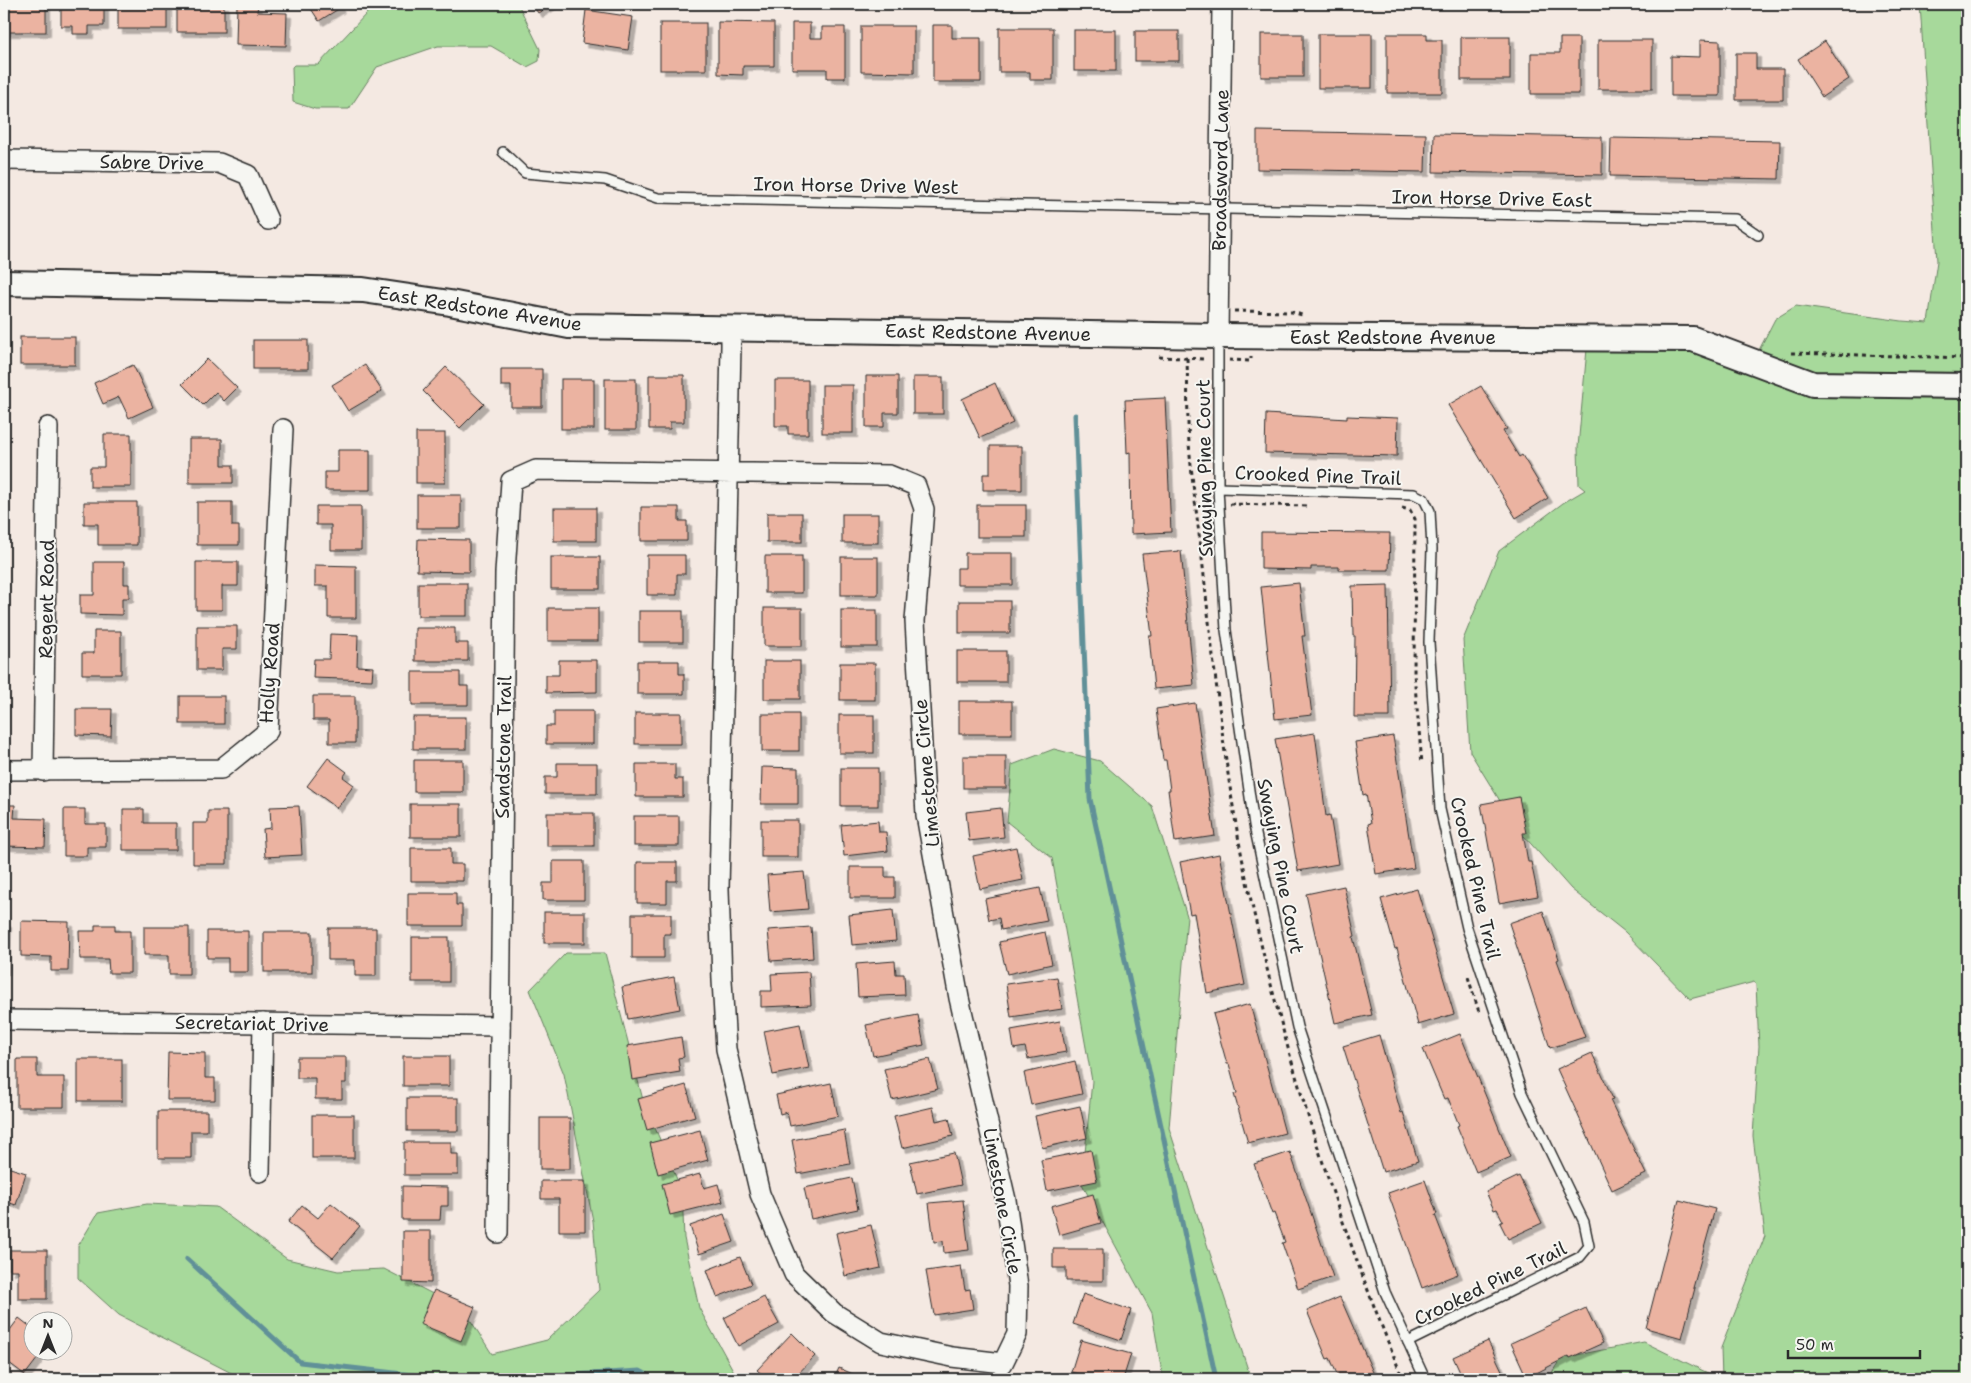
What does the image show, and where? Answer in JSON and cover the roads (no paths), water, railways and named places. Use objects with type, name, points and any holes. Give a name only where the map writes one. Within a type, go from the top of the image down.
[{"type":"street","name":"Broadsword Lane","points":[[1218,336],[1222,4]]},
{"type":"street","name":"Sabre Drive","points":[[4,160],[219,163],[248,175],[268,220]]},
{"type":"street","name":"East Redstone Avenue","points":[[4,282],[363,290],[450,303],[569,326],[1218,336],[1693,339],[1813,384],[1967,386]]},
{"type":"street","name":"Limestone Circle","points":[[728,473],[888,475],[916,486],[924,509],[915,621],[926,816],[959,998],[1006,1200],[1018,1286],[1017,1334],[1003,1363],[952,1357],[882,1342],[834,1313],[794,1274],[760,1194],[726,1049],[722,980],[719,889],[731,328]]},
{"type":"street","name":"Regent Road","points":[[43,771],[48,427]]},
{"type":"street","name":"Holly Road","points":[[4,770],[221,769],[268,731],[283,429]]},
{"type":"street","name":"Sandstone Trail","points":[[498,1233],[505,573],[511,480],[536,470],[728,473]]},
{"type":"street","name":"Secretariat Drive","points":[[4,1020],[500,1026]]},
{"type":"street","points":[[260,1172],[263,1023]]},
{"type":"lane","name":"Iron Horse Drive West","points":[[503,152],[525,173],[605,180],[658,198],[1221,208]]},
{"type":"lane","name":"Iron Horse Drive East","points":[[1221,208],[1735,219],[1758,235]]},
{"type":"lane","name":"Swaying Pine Court","points":[[1218,336],[1218,488],[1226,630],[1253,816],[1297,1027],[1385,1292],[1425,1379]]},
{"type":"lane","name":"Crooked Pine Trail","points":[[1218,488],[1414,494],[1424,499],[1430,511],[1432,549],[1429,642],[1440,809],[1467,928],[1522,1093],[1584,1222],[1589,1246],[1580,1257],[1408,1342]]},
{"type":"waterway","points":[[1075,415],[1090,799],[1216,1379]]},
{"type":"waterway","points":[[187,1259],[300,1362],[446,1379]]},
{"type":"waterway","points":[[509,1379],[640,1371],[655,1379]]}]
